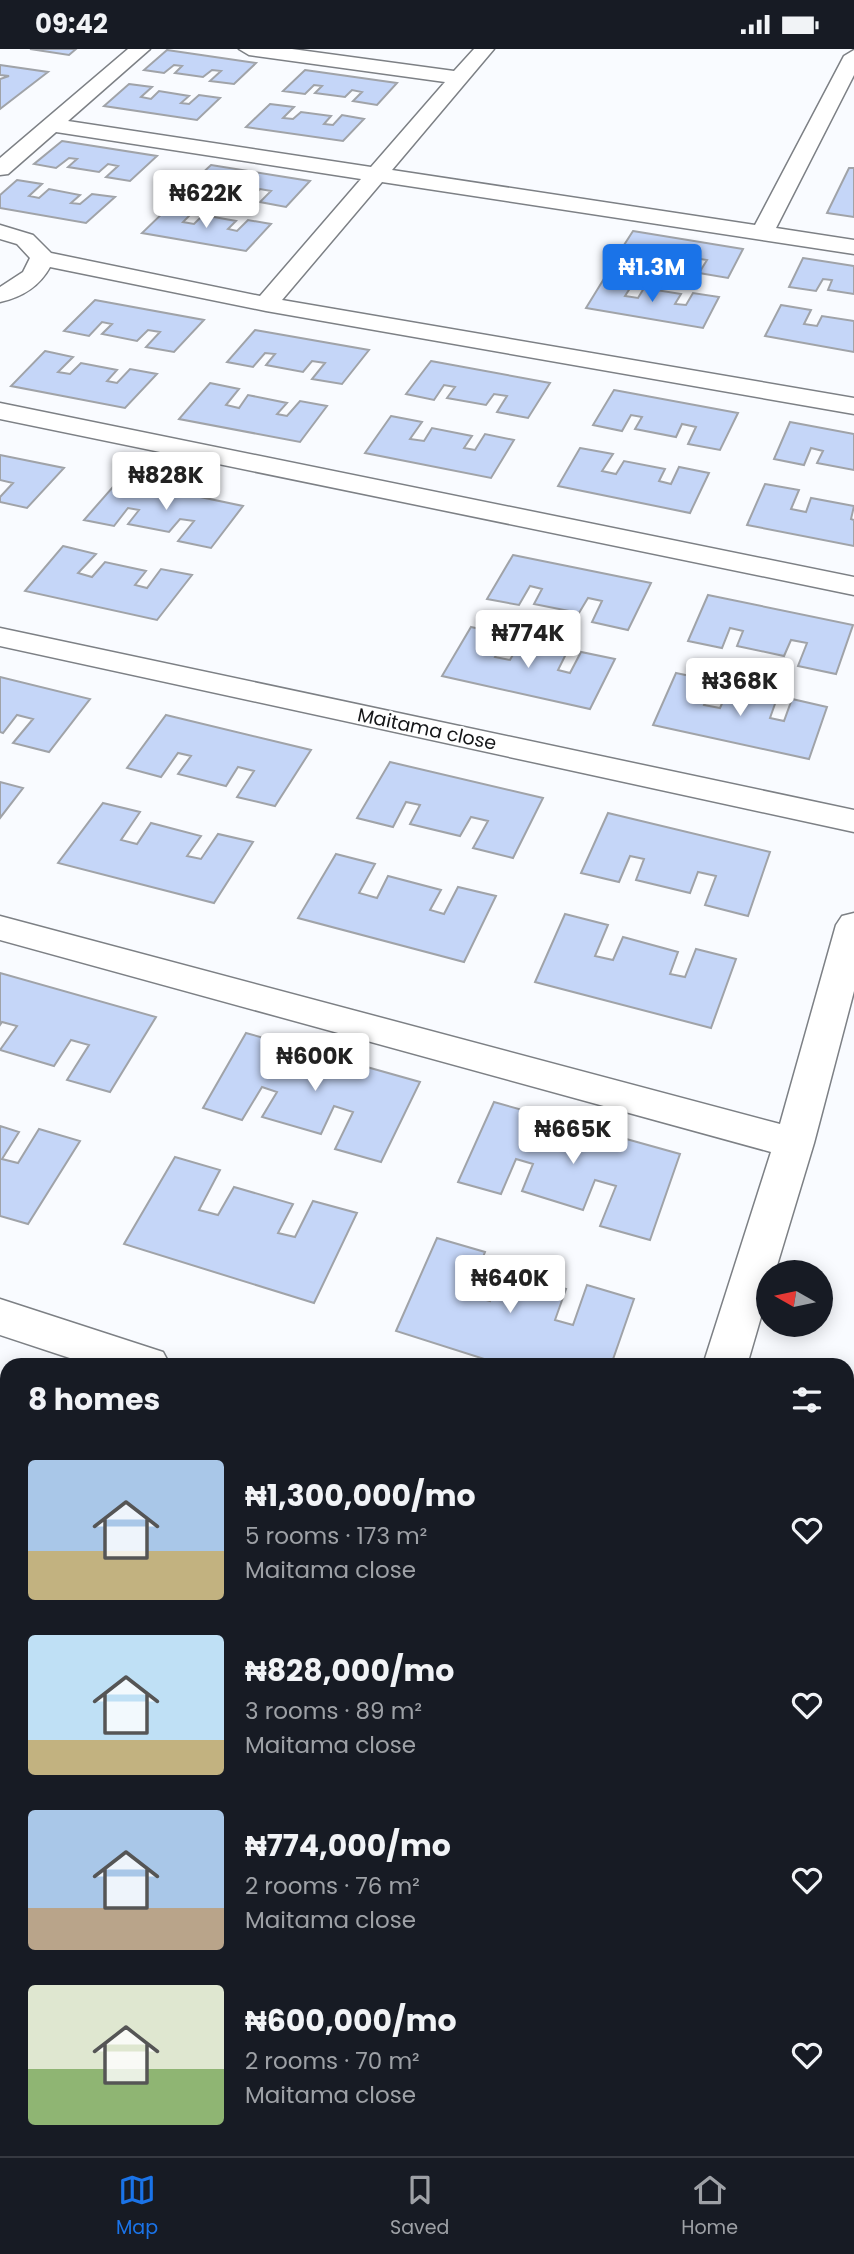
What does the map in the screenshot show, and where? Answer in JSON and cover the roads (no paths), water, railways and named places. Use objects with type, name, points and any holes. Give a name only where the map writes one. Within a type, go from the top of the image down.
[{"type":"street","points":[[0,169],[140,49]]},
{"type":"street","points":[[248,49],[460,78]]},
{"type":"street","points":[[267,304],[484,49]]},
{"type":"street","points":[[762,233],[854,56]]},
{"type":"street","points":[[51,125],[854,247]]},
{"type":"street","points":[[0,232],[25,239],[37,248],[42,258],[39,270],[28,282],[3,296]]},
{"type":"street","points":[[42,258],[267,304],[854,406]]},
{"type":"street","points":[[0,411],[854,586]]},
{"type":"street","name":"Maitama close","points":[[0,637],[854,821]]},
{"type":"street","points":[[727,1358],[794,1143],[854,925]]},
{"type":"street","points":[[0,928],[794,1143]]},
{"type":"street","points":[[0,1317],[126,1358]]}]
